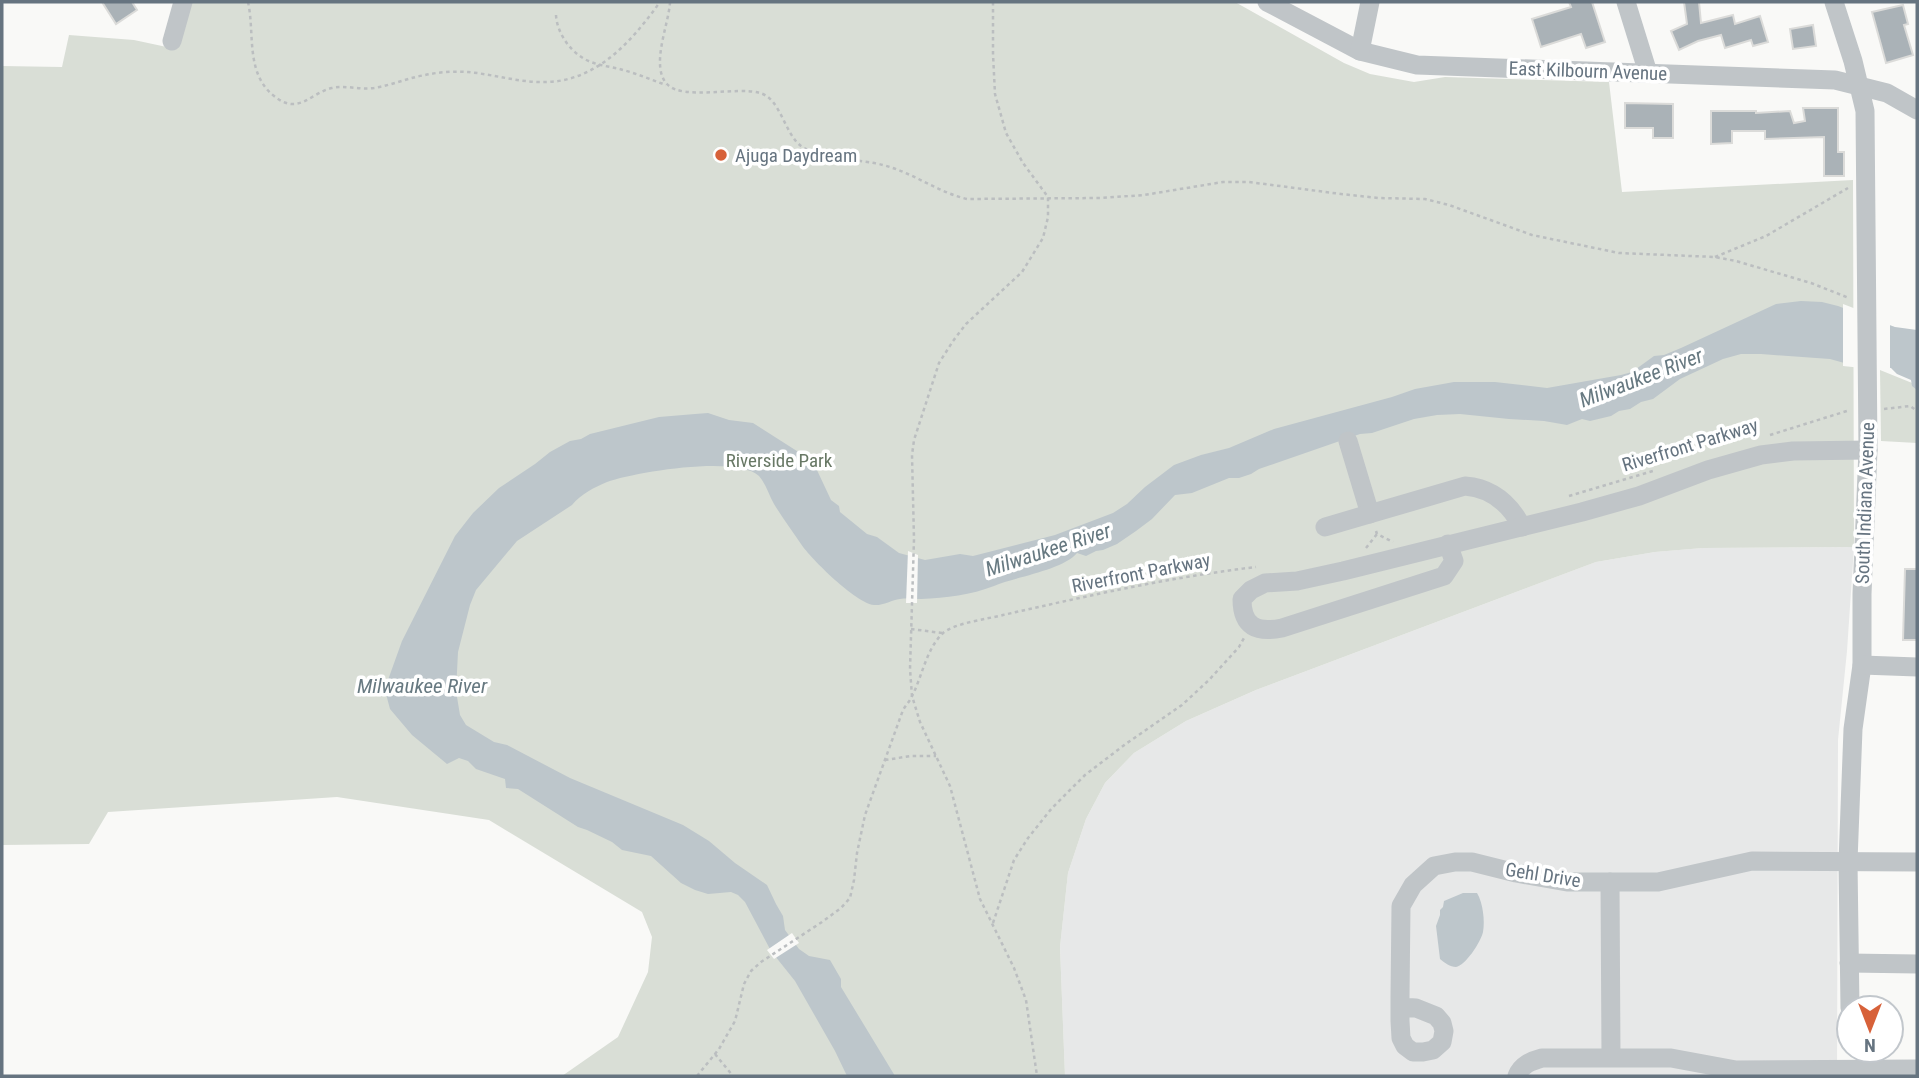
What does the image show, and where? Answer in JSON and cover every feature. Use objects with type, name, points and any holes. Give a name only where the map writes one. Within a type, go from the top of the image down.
[{"type":"street","points":[[172,41],[183,2]]},
{"type":"street","name":"East Kilbourn Avenue","points":[[1267,2],[1360,51],[1417,65],[1835,80],[1887,93],[1917,110]]},
{"type":"street","points":[[1360,51],[1370,2]]},
{"type":"street","points":[[1626,2],[1648,73]]},
{"type":"street","name":"South Indiana Avenue","points":[[1834,2],[1860,85],[1865,111],[1868,450],[1862,665],[1853,729],[1847,862],[1850,994]]},
{"type":"street","points":[[1348,441],[1370,514]]},
{"type":"street","points":[[1448,544],[1454,561],[1444,576],[1266,631],[1251,625],[1242,612],[1242,600],[1251,590],[1265,583],[1332,574],[1448,544],[1522,527],[1639,496],[1708,470],[1761,455],[1793,451],[1868,450]]},
{"type":"street","points":[[1325,527],[1458,487],[1475,487],[1504,501],[1522,527]]},
{"type":"street","points":[[1862,665],[1917,667]]},
{"type":"street","name":"Gehl Drive","points":[[1400,1007],[1401,906],[1413,886],[1434,866],[1472,862],[1567,883],[1658,882],[1752,861],[1917,862]]},
{"type":"street","points":[[1610,882],[1611,1057]]},
{"type":"street","points":[[1849,963],[1917,964]]},
{"type":"street","points":[[1517,1076],[1531,1060],[1542,1058],[1684,1059],[1736,1070],[1800,1073],[1851,1065],[1917,1069]]},
{"type":"path","points":[[248,2],[252,53],[260,82],[287,104],[302,103],[329,88],[370,88],[445,72],[468,72],[550,83],[570,79],[599,65],[630,41],[660,2]]},
{"type":"path","points":[[668,86],[661,73],[660,55],[670,2]]},
{"type":"path","points":[[993,2],[995,94],[1006,133],[1023,163],[1048,197],[1048,218],[1043,238],[1022,272],[966,324],[939,363],[914,440],[910,669],[912,696],[919,722],[950,786],[980,899],[1014,968],[1026,1000],[1037,1076]]},
{"type":"path","points":[[556,15],[560,33],[575,52],[589,62],[621,69],[686,93],[762,93],[774,102],[792,139],[804,148],[903,170],[950,195],[967,199],[1144,195],[1223,181],[1249,181],[1366,197],[1425,199],[1532,235],[1619,253],[1715,257],[1788,276],[1849,298],[1867,297]]},
{"type":"path","points":[[1715,257],[1766,236],[1866,177]]},
{"type":"path","points":[[1883,409],[1910,406],[1917,411]]},
{"type":"path","name":"Riverfront Parkway","points":[[1761,438],[1852,409]]},
{"type":"path","name":"Riverfront Parkway","points":[[1563,498],[1662,468]]},
{"type":"path","name":"Riverfront Parkway","points":[[942,633],[990,618],[1166,581],[1267,566]]},
{"type":"path","points":[[993,923],[1014,860],[1052,808],[1085,775],[1191,697],[1239,647],[1251,625]]},
{"type":"path","points":[[697,1076],[715,1054],[734,1021],[744,985],[751,971],[841,908],[849,898],[865,815],[903,710],[942,633],[911,629]]},
{"type":"path","points":[[885,760],[936,756]]},
{"type":"path","points":[[715,1054],[733,1076]]},
{"type":"shaded area","points":[[1854,547],[1838,740],[1837,994],[1835,994],[1837,1076],[1065,1076],[1060,947],[1068,873],[1086,819],[1105,783],[1134,753],[1186,721],[1256,690],[1596,562],[1655,552],[1703,548]]},
{"type":"green space","name":"Riverside Park","points":[[190,2],[1235,2],[1344,63],[1370,74],[1414,82],[1445,77],[1609,82],[1622,192],[1853,180],[1854,547],[1703,548],[1655,552],[1596,562],[1256,690],[1186,721],[1134,753],[1105,783],[1086,819],[1068,873],[1060,947],[1065,1076],[562,1076],[618,1037],[648,972],[652,937],[642,912],[489,820],[337,797],[108,812],[89,844],[2,845],[2,66],[62,67],[69,35],[134,40],[176,49]]},
{"type":"green space","points":[[1880,370],[1917,385],[1917,443],[1881,441]]},
{"type":"water","name":"Milwaukee River","points":[[1801,301],[1838,306],[1895,327],[1917,330],[1917,390],[1912,386],[1911,380],[1891,368],[1848,364],[1830,359],[1741,354],[1723,359],[1680,379],[1653,399],[1611,416],[1590,421],[1582,419],[1567,425],[1460,414],[1414,419],[1372,433],[1360,434],[1192,493],[1175,495],[1152,519],[1117,544],[1086,556],[1077,553],[1050,569],[967,594],[900,599],[877,605],[856,597],[814,560],[780,514],[764,482],[747,470],[730,467],[685,467],[607,482],[588,491],[572,505],[517,541],[476,590],[470,605],[458,652],[456,691],[460,715],[466,725],[494,742],[507,745],[570,778],[683,825],[767,885],[783,916],[785,930],[799,949],[809,956],[830,960],[841,979],[841,987],[895,1076],[847,1076],[795,981],[771,951],[745,902],[738,895],[731,892],[708,894],[695,890],[681,883],[651,856],[622,850],[612,842],[578,827],[518,789],[506,788],[505,779],[476,769],[468,761],[459,758],[447,764],[412,735],[390,709],[386,694],[388,680],[402,641],[455,536],[473,513],[499,488],[550,452],[590,434],[659,417],[708,413],[729,420],[753,423],[800,453],[816,468],[831,500],[839,506],[840,512],[867,534],[877,537],[899,553],[925,560],[960,554],[973,556],[1055,535],[1113,513],[1174,465],[1229,448],[1274,429],[1415,389],[1454,382],[1495,382],[1547,388],[1621,375],[1632,372],[1654,356],[1681,348],[1776,304]]},
{"type":"water","points":[[1463,893],[1477,893],[1484,917],[1484,928],[1472,953],[1464,963],[1454,967],[1440,959],[1436,926],[1444,901]]},
{"type":"pier","points":[[1843,304],[1890,322],[1890,371],[1843,366]]},
{"type":"pier","points":[[908,551],[918,555],[917,603],[906,603]]},
{"type":"pier","points":[[792,933],[799,943],[774,959],[767,950]]},
{"type":"building","points":[[102,2],[132,2],[137,10],[116,24]]},
{"type":"building","points":[[1569,2],[1592,2],[1605,42],[1586,48],[1581,34],[1541,47],[1532,19],[1571,7]]},
{"type":"building","points":[[1684,2],[1699,2],[1701,23],[1733,15],[1735,24],[1760,16],[1768,42],[1753,46],[1751,40],[1725,48],[1721,35],[1679,50],[1671,31],[1687,24]]},
{"type":"building","points":[[1903,5],[1908,24],[1904,25],[1913,55],[1886,63],[1872,12]]},
{"type":"building","points":[[1813,25],[1816,46],[1793,49],[1790,29]]},
{"type":"building","points":[[1625,103],[1673,104],[1673,138],[1653,138],[1653,128],[1625,128]]},
{"type":"building","points":[[1803,108],[1838,108],[1838,152],[1844,152],[1844,176],[1824,176],[1824,137],[1765,139],[1765,131],[1732,131],[1732,143],[1711,144],[1711,111],[1790,111],[1794,123],[1805,121]]},
{"type":"building","points":[[1905,569],[1917,569],[1917,640],[1903,640]]},
{"type":"place","name":"Ajuga Daydream","points":[[721,155]]}]
